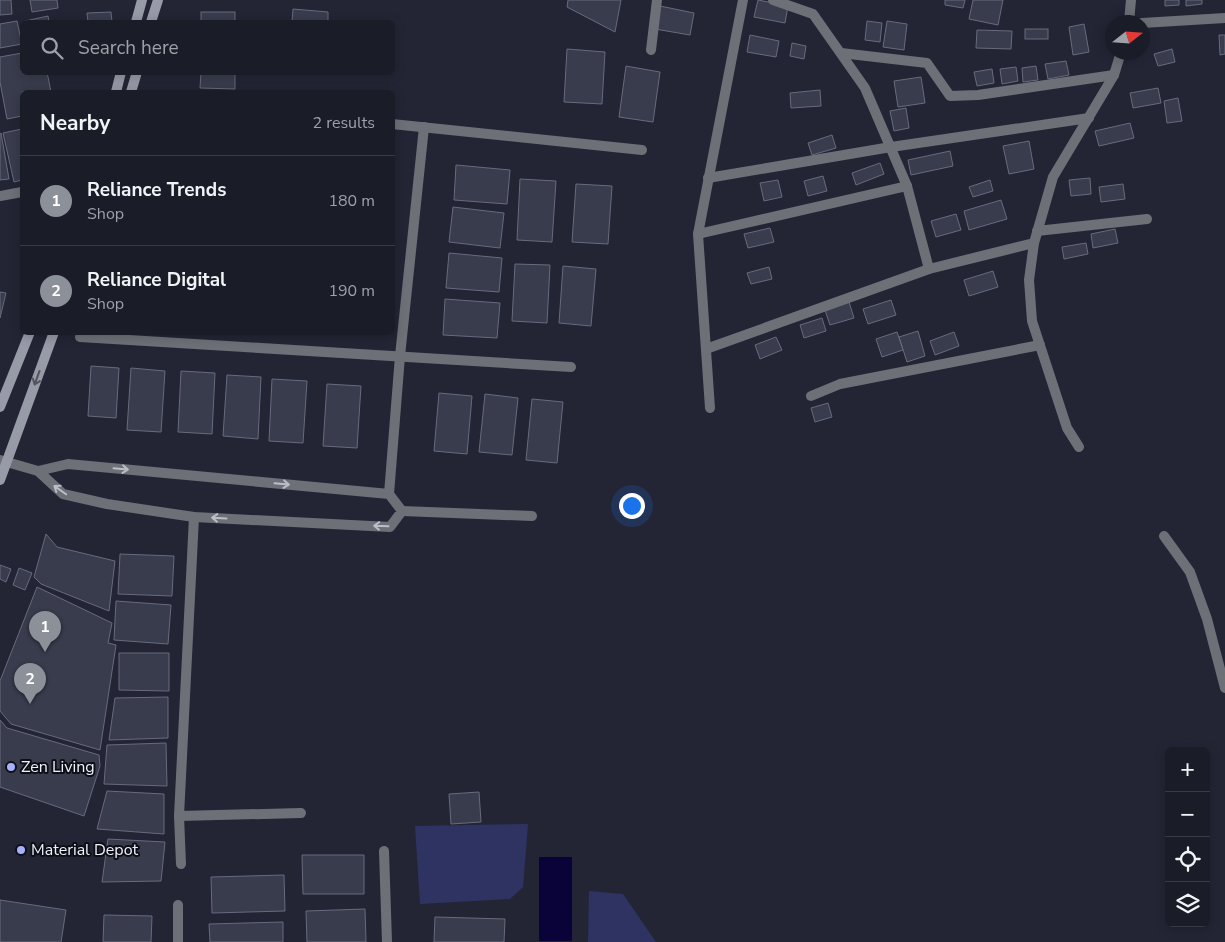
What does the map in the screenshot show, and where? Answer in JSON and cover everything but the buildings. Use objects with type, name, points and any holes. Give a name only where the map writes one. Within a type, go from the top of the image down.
[{"type":"main road","points":[[137,20],[142,0]]},
{"type":"main road","points":[[153,20],[158,0]]},
{"type":"main road","points":[[116,90],[120,75]]},
{"type":"main road","points":[[132,90],[136,75]]},
{"type":"main road","points":[[0,407],[29,335]]},
{"type":"main road","points":[[0,480],[4,461],[53,335]]},
{"type":"street","points":[[651,50],[657,0]]},
{"type":"street","points":[[710,408],[698,234],[743,0]]},
{"type":"street","points":[[774,0],[813,14],[865,88],[892,147],[907,186],[929,269]]},
{"type":"street","points":[[1130,15],[1131,0]]},
{"type":"street","points":[[1150,23],[1225,18]]},
{"type":"street","points":[[841,53],[927,63],[950,96],[978,95],[1114,75]]},
{"type":"street","points":[[1079,447],[1067,428],[1032,321],[1028,280],[1036,231],[1053,177],[1114,75],[1119,60]]},
{"type":"street","points":[[708,178],[892,147],[1089,118]]},
{"type":"street","points":[[395,124],[642,150]]},
{"type":"street","points":[[402,511],[389,494],[400,356],[424,127]]},
{"type":"street","points":[[698,234],[907,186]]},
{"type":"street","points":[[0,196],[20,192]]},
{"type":"street","points":[[1036,231],[1147,219]]},
{"type":"street","points":[[706,349],[929,269],[1034,242]]},
{"type":"street","points":[[80,337],[571,367]]},
{"type":"street","points":[[811,396],[840,384],[1040,345]]},
{"type":"street","points":[[4,461],[38,471],[63,494],[107,504],[194,517],[390,527],[402,511]]},
{"type":"street","points":[[38,471],[68,464],[389,494]]},
{"type":"street","points":[[402,511],[532,516]]},
{"type":"street","points":[[181,864],[179,816],[194,517]]},
{"type":"street","points":[[1164,536],[1190,572],[1207,619],[1225,688]]},
{"type":"street","points":[[179,816],[301,812]]},
{"type":"street","points":[[384,852],[387,942]]},
{"type":"street","points":[[178,905],[178,942]]},
{"type":"shaded area","points":[[528,824],[523,887],[510,899],[420,904],[415,826]]},
{"type":"shaded area","points":[[539,857],[572,857],[572,941],[539,941]]},
{"type":"shaded area","points":[[589,891],[623,894],[656,942],[588,942]]},
{"type":"place","name":"Reliance Trends","points":[[45,652]]},
{"type":"place","name":"Reliance Digital","points":[[30,704]]},
{"type":"place","name":"Zen Living","points":[[11,767]]},
{"type":"place","name":"Material Depot","points":[[21,850]]}]
